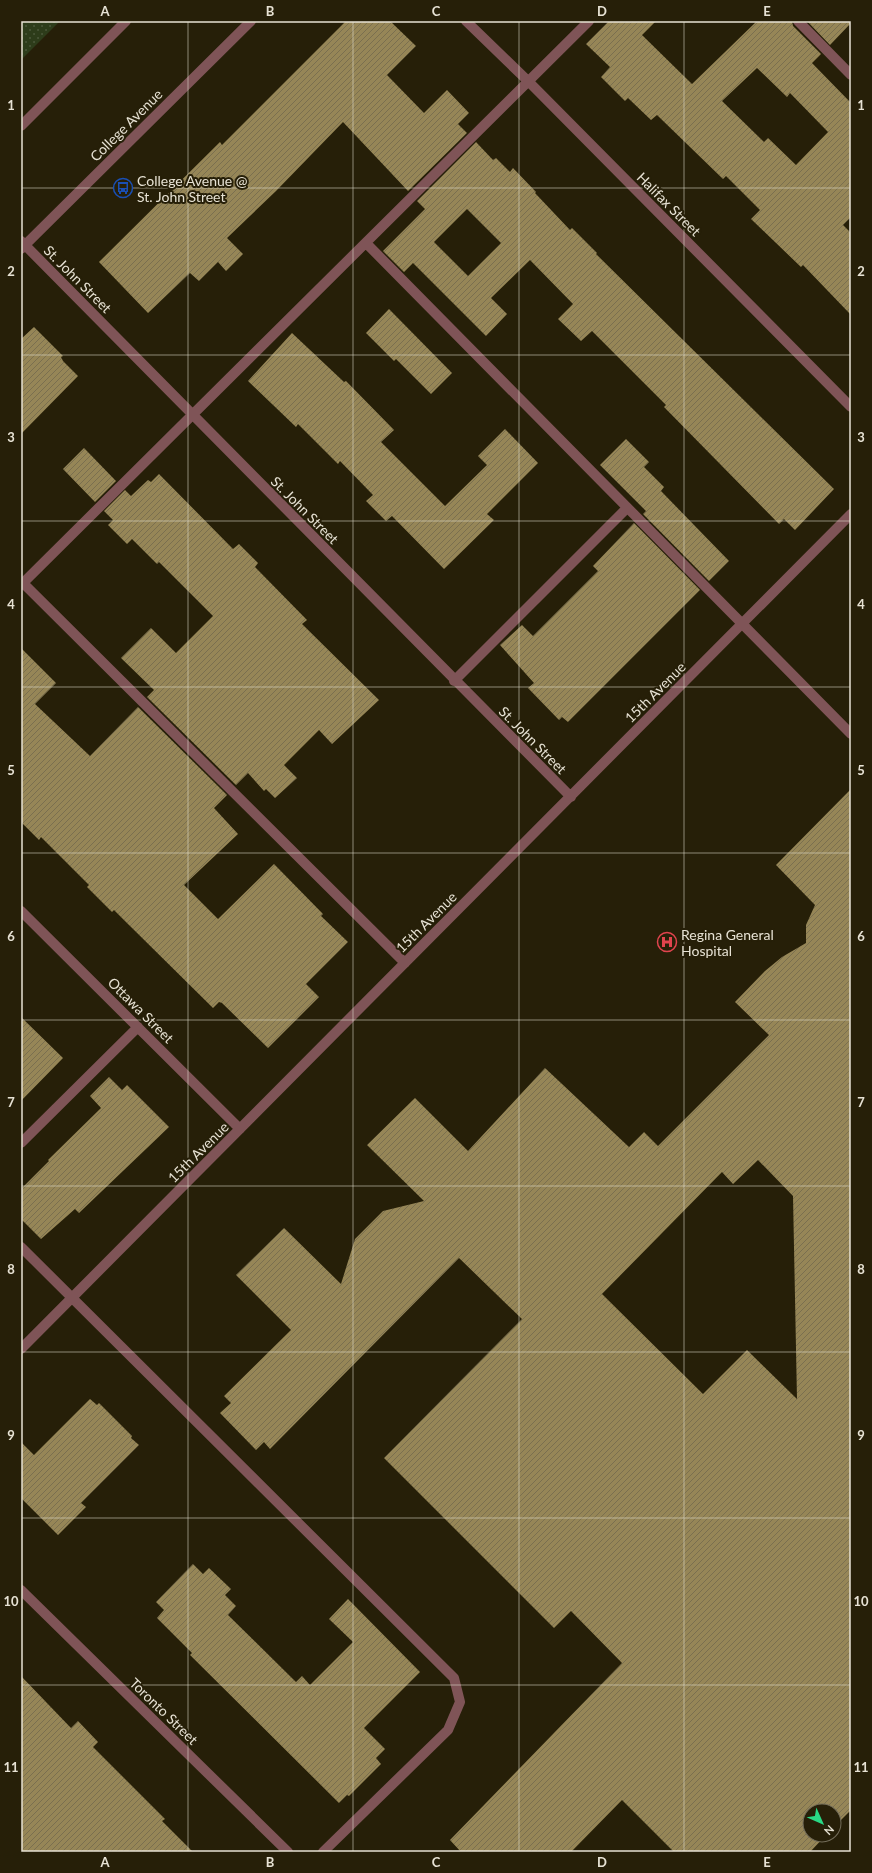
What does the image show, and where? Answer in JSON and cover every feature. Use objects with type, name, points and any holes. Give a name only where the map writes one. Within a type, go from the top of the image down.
[{"type":"street","points":[[21,126],[126,21]]},
{"type":"street","name":"College Avenue","points":[[22,245],[250,21]]},
{"type":"street","name":"Halifax Street","points":[[466,21],[529,82],[851,407]]},
{"type":"street","points":[[405,963],[22,584],[589,21]]},
{"type":"street","points":[[798,21],[851,75]]},
{"type":"street","points":[[366,243],[851,734]]},
{"type":"street","name":"St. John Street","points":[[22,245],[193,415],[570,797]]},
{"type":"street","points":[[454,681],[627,508]]},
{"type":"street","name":"15th Avenue","points":[[21,1350],[851,514]]},
{"type":"street","name":"Ottawa Street","points":[[21,911],[240,1129]]},
{"type":"street","points":[[21,1143],[138,1027]]},
{"type":"street","points":[[21,1247],[454,1678],[460,1702],[448,1730],[323,1852]]},
{"type":"street","name":"Toronto Street","points":[[21,1590],[288,1852]]},
{"type":"green space","points":[[21,21],[60,21],[21,60]]},
{"type":"building","points":[[346,21],[390,21],[416,46],[387,75],[424,113],[447,90],[469,113],[458,124],[467,133],[408,191],[343,122],[276,191],[227,238],[243,254],[226,271],[218,262],[199,281],[190,273],[148,313],[99,262],[220,142],[222,145]]},
{"type":"building","points":[[609,21],[656,21],[642,35],[692,84],[757,21],[792,21],[793,26],[821,54],[812,63],[851,103],[851,217],[843,225],[851,233],[851,315],[803,265],[801,267],[751,219],[760,210],[726,176],[723,179],[657,115],[651,120],[628,98],[625,101],[601,77],[610,67],[586,44]],"holes":[[[757,68],[787,97],[790,93],[828,132],[796,165],[768,138],[764,142],[722,101]]]},
{"type":"building","points":[[807,21],[851,21],[851,23],[830,45]]},
{"type":"building","points":[[476,142],[493,160],[496,158],[510,172],[513,168],[570,230],[572,228],[597,253],[596,254],[834,489],[795,530],[784,519],[779,524],[664,407],[666,405],[592,331],[581,341],[558,319],[573,304],[530,260],[491,298],[507,314],[486,336],[413,263],[404,272],[383,251],[425,209],[417,201]],"holes":[[[467,209],[501,243],[468,276],[434,242]]]},
{"type":"building","points":[[389,309],[452,373],[431,394],[396,359],[394,361],[366,333]]},
{"type":"building","points":[[34,327],[63,356],[61,357],[63,361],[78,376],[21,434],[21,339]]},
{"type":"building","points":[[292,333],[344,382],[346,381],[394,430],[381,442],[445,506],[487,465],[478,456],[505,429],[538,463],[487,514],[494,520],[444,569],[392,516],[386,521],[366,501],[373,495],[340,461],[338,464],[298,424],[296,427],[248,381]]},
{"type":"building","points":[[626,439],[649,462],[644,467],[664,487],[661,491],[729,561],[709,581],[643,514],[646,511],[600,465]]},
{"type":"building","points":[[84,448],[116,481],[95,502],[63,469]]},
{"type":"building","points":[[159,474],[233,549],[239,544],[258,563],[255,567],[307,620],[302,624],[379,700],[332,744],[319,730],[284,765],[297,778],[275,798],[266,789],[264,791],[248,773],[236,785],[147,697],[154,690],[121,658],[151,628],[176,653],[213,616],[159,562],[157,564],[132,539],[127,544],[108,525],[113,520],[104,511],[125,490],[131,496],[148,480],[151,482]]},
{"type":"building","points":[[634,523],[700,590],[568,722],[562,717],[559,720],[528,688],[534,683],[500,645],[522,625],[533,636],[598,571],[593,566]]},
{"type":"building","points":[[21,648],[56,683],[35,704],[90,756],[138,707],[227,795],[214,808],[238,834],[184,885],[218,919],[274,864],[323,914],[321,916],[348,942],[306,984],[319,997],[268,1048],[222,1003],[219,1002],[213,1008],[114,910],[112,912],[87,887],[89,885],[41,837],[39,840],[21,822]]},
{"type":"building","name":"Regina General Hospital","points":[[851,789],[851,1810],[842,1819],[842,1803],[802,1803],[802,1843],[818,1843],[810,1852],[674,1852],[622,1800],[571,1852],[461,1852],[450,1840],[622,1663],[571,1611],[554,1628],[384,1458],[522,1319],[459,1258],[270,1449],[264,1442],[256,1450],[220,1413],[231,1403],[224,1396],[291,1330],[236,1275],[284,1228],[341,1284],[355,1239],[383,1211],[424,1201],[367,1145],[415,1098],[468,1151],[545,1068],[629,1147],[644,1132],[658,1146],[769,1035],[735,1002],[765,971],[782,957],[806,943],[806,925],[815,905],[776,865]],"holes":[[[758,1160],[793,1196],[797,1399],[747,1350],[703,1394],[602,1294],[722,1172],[733,1184]]]},
{"type":"building","points":[[21,1017],[63,1058],[21,1101]]},
{"type":"building","points":[[109,1077],[122,1090],[127,1085],[169,1127],[79,1213],[75,1209],[41,1239],[21,1219],[21,1189],[101,1108],[90,1096]]},
{"type":"building","points":[[90,1399],[97,1405],[99,1403],[139,1445],[81,1503],[86,1507],[58,1535],[21,1498],[21,1442],[34,1455]]},
{"type":"building","points":[[193,1564],[203,1574],[209,1568],[231,1589],[225,1595],[236,1606],[228,1615],[296,1682],[302,1676],[310,1685],[353,1642],[329,1619],[348,1599],[420,1672],[364,1728],[385,1749],[376,1758],[381,1764],[349,1796],[347,1795],[339,1803],[190,1655],[192,1653],[157,1618],[164,1610],[156,1602]]},
{"type":"building","points":[[21,1676],[71,1728],[78,1721],[98,1742],[93,1747],[165,1819],[162,1821],[193,1852],[21,1852]]},
{"type":"place","name":"College Avenue @ St. John Street","points":[[123,188]]},
{"type":"place","name":"Regina General Hospital","points":[[667,942]]}]
